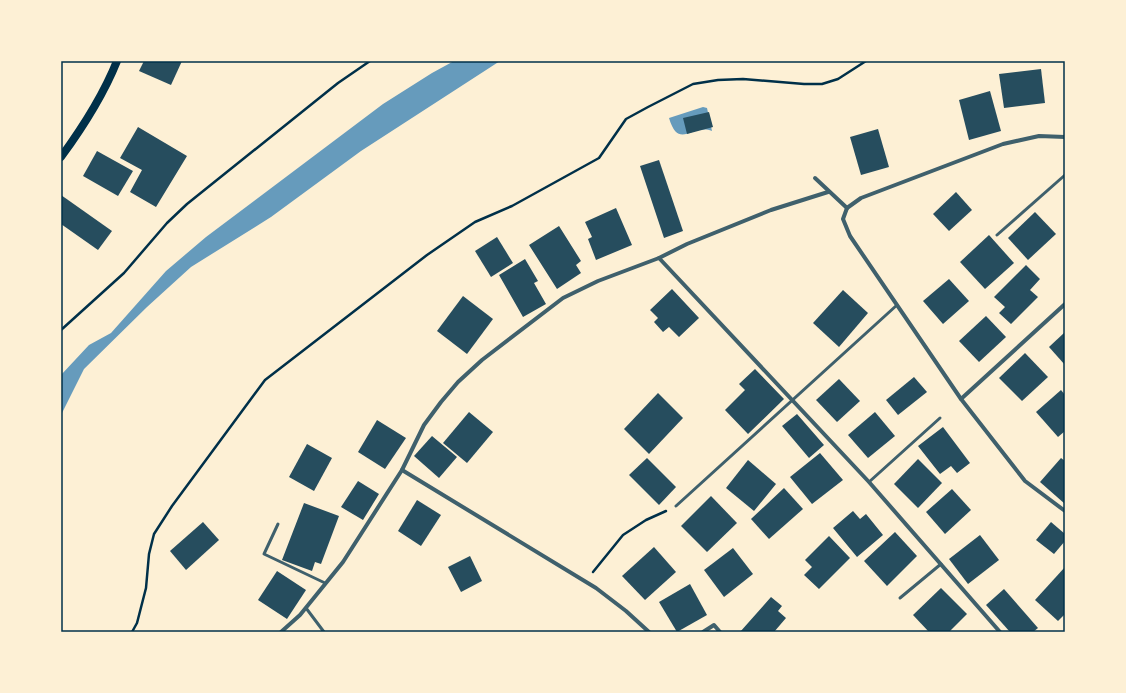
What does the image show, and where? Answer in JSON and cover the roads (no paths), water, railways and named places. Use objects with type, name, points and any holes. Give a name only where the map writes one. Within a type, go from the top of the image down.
[{"type":"main road","points":[[61,158],[91,113],[107,84],[117,61]]},
{"type":"street","points":[[1065,136],[1039,136],[1003,144],[861,198],[847,208],[843,219],[850,236],[961,399],[1025,481],[1065,511]]},
{"type":"street","points":[[815,178],[828,192],[847,208]]},
{"type":"street","points":[[281,632],[306,608],[343,562],[402,470],[424,425],[458,382],[482,360],[563,298],[598,281],[659,258],[687,244],[771,210],[828,192]]},
{"type":"street","points":[[659,258],[869,482],[1000,632]]},
{"type":"street","points":[[961,399],[1065,304]]},
{"type":"street","points":[[402,470],[585,582],[626,611],[649,632]]},
{"type":"street","points":[[702,632],[714,625],[720,632]]},
{"type":"lane","points":[[997,235],[1065,176]]},
{"type":"lane","points":[[676,506],[897,305]]},
{"type":"lane","points":[[869,482],[940,418]]},
{"type":"lane","points":[[278,524],[264,554],[325,583]]},
{"type":"lane","points":[[900,598],[941,564]]},
{"type":"lane","points":[[306,608],[324,632]]},
{"type":"water","points":[[454,61],[500,61],[361,151],[271,217],[191,267],[147,307],[84,369],[61,415],[61,375],[89,345],[111,333],[166,271],[206,237],[383,104]]},
{"type":"water","points":[[703,107],[707,108],[712,131],[705,129],[682,135],[677,133],[669,118]]}]
